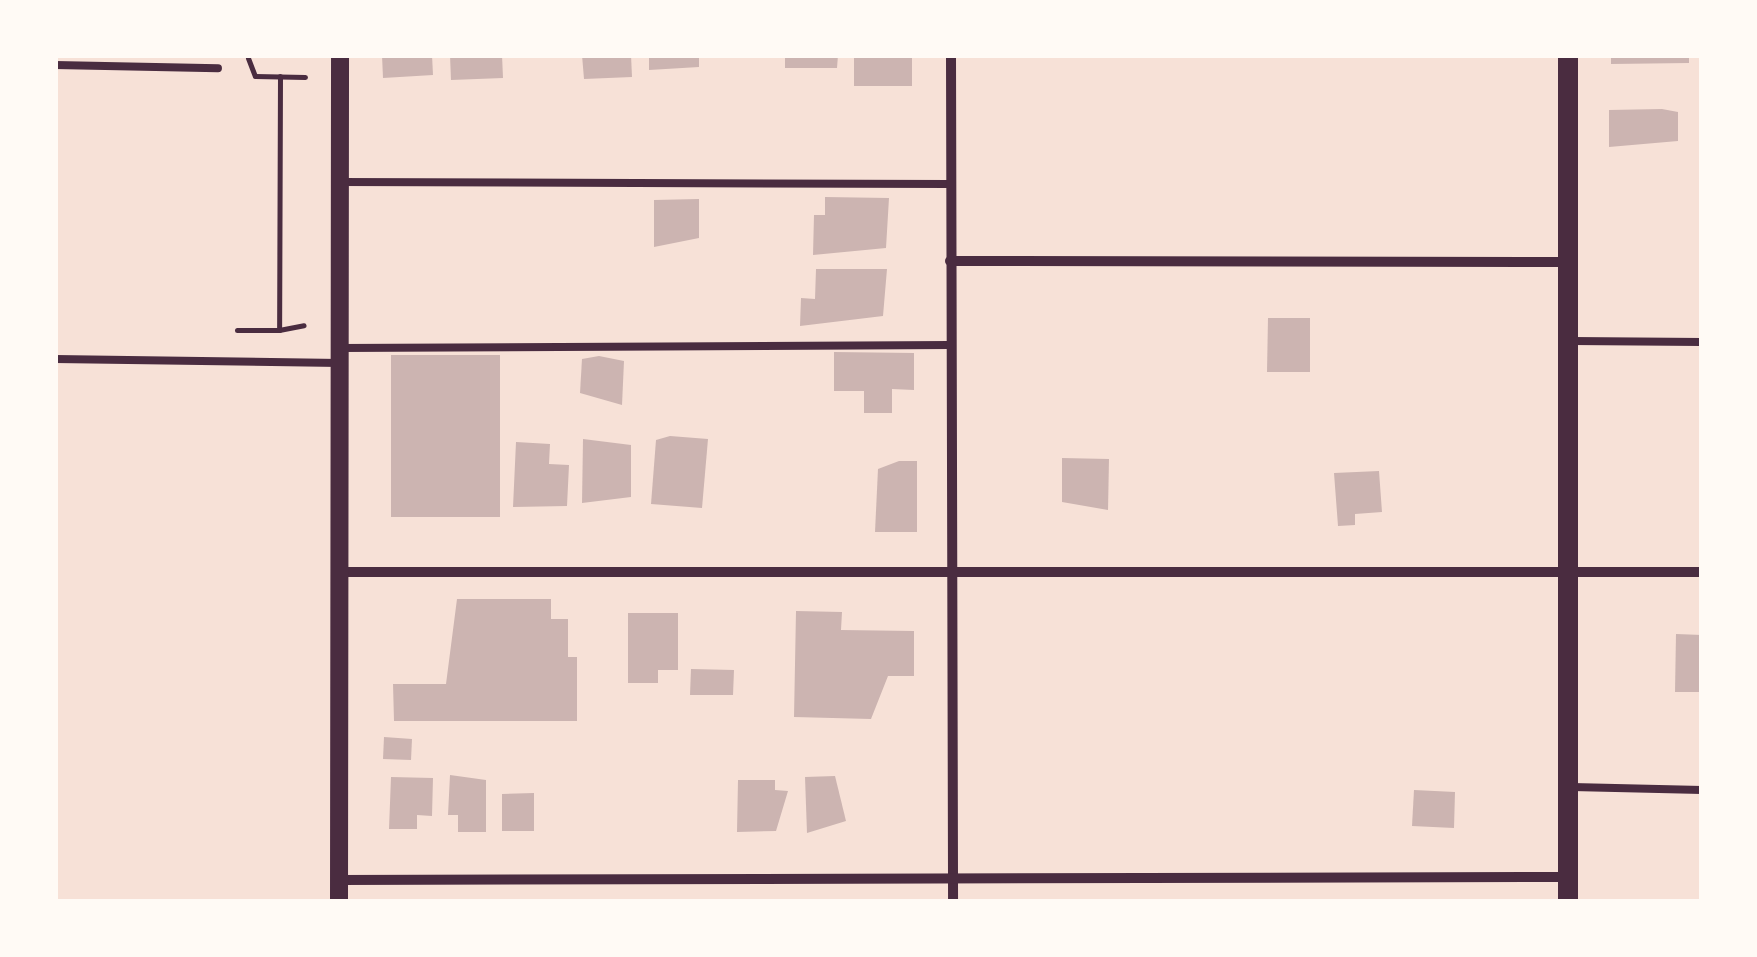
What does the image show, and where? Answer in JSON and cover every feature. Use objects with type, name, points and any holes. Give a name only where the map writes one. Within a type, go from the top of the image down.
[{"type":"main road","points":[[1568,55],[1568,902]]},
{"type":"street","points":[[339,902],[340,55]]},
{"type":"street","points":[[950,55],[953,902]]},
{"type":"street","points":[[950,262],[1568,262]]},
{"type":"street","points":[[339,572],[1702,572]]},
{"type":"street","points":[[339,880],[1568,877]]},
{"type":"lane","points":[[55,65],[218,68]]},
{"type":"lane","points":[[340,182],[950,184]]},
{"type":"lane","points":[[1567,341],[1702,342]]},
{"type":"lane","points":[[55,359],[950,344]]},
{"type":"lane","points":[[1568,787],[1702,790]]},
{"type":"path","points":[[248,58],[255,76],[304,77]]},
{"type":"path","points":[[280,76],[280,330]]},
{"type":"path","points":[[237,330],[280,330],[304,325]]},
{"type":"building","points":[[382,55],[432,55],[433,75],[383,78]]},
{"type":"building","points":[[450,55],[502,55],[503,78],[451,80]]},
{"type":"building","points":[[582,55],[631,55],[632,77],[584,79]]},
{"type":"building","points":[[649,55],[699,55],[699,67],[649,70]]},
{"type":"building","points":[[785,55],[838,55],[837,68],[785,68]]},
{"type":"building","points":[[854,55],[912,55],[912,86],[854,86]]},
{"type":"building","points":[[1611,55],[1689,55],[1689,63],[1611,64]]},
{"type":"building","points":[[1609,110],[1678,112],[1678,141],[1609,147]]},
{"type":"building","points":[[825,197],[889,198],[886,248],[813,255],[814,215],[825,215]]},
{"type":"building","points":[[699,199],[699,238],[654,247],[654,200]]},
{"type":"building","points":[[816,269],[887,269],[883,316],[800,326],[801,298],[815,299]]},
{"type":"building","points":[[1268,318],[1310,318],[1310,372],[1267,372]]},
{"type":"building","points":[[834,352],[914,353],[914,390],[892,389],[892,413],[864,413],[864,391],[834,391]]},
{"type":"building","points":[[391,355],[500,355],[500,517],[391,517]]},
{"type":"building","points":[[599,356],[624,361],[622,405],[580,393],[582,359]]},
{"type":"building","points":[[670,436],[708,439],[702,508],[651,504],[656,440]]},
{"type":"building","points":[[583,439],[631,445],[631,497],[582,503]]},
{"type":"building","points":[[516,442],[550,444],[549,464],[569,465],[567,506],[513,507]]},
{"type":"building","points":[[1062,458],[1109,459],[1108,510],[1062,502]]},
{"type":"building","points":[[899,461],[917,461],[917,532],[875,532],[878,469]]},
{"type":"building","points":[[1379,471],[1382,512],[1355,514],[1355,525],[1338,526],[1334,473]]},
{"type":"building","points":[[457,599],[551,599],[551,619],[568,619],[568,657],[577,657],[577,721],[394,721],[393,684],[446,684]]},
{"type":"building","points":[[796,611],[842,612],[841,630],[914,631],[914,676],[888,676],[871,719],[794,717]]},
{"type":"building","points":[[628,613],[678,613],[678,670],[658,670],[658,683],[628,683]]},
{"type":"building","points":[[1676,634],[1702,635],[1702,692],[1675,692]]},
{"type":"building","points":[[691,669],[734,670],[733,695],[690,695]]},
{"type":"building","points":[[384,737],[412,739],[411,760],[383,759]]},
{"type":"building","points":[[450,775],[486,780],[486,832],[458,832],[458,815],[448,815]]},
{"type":"building","points":[[835,776],[846,821],[807,833],[805,777]]},
{"type":"building","points":[[391,777],[433,778],[432,816],[417,815],[417,829],[389,829]]},
{"type":"building","points":[[738,780],[775,780],[775,790],[788,791],[776,831],[737,832]]},
{"type":"building","points":[[1414,790],[1455,792],[1454,828],[1412,826]]},
{"type":"building","points":[[534,793],[534,831],[502,831],[502,794]]}]
